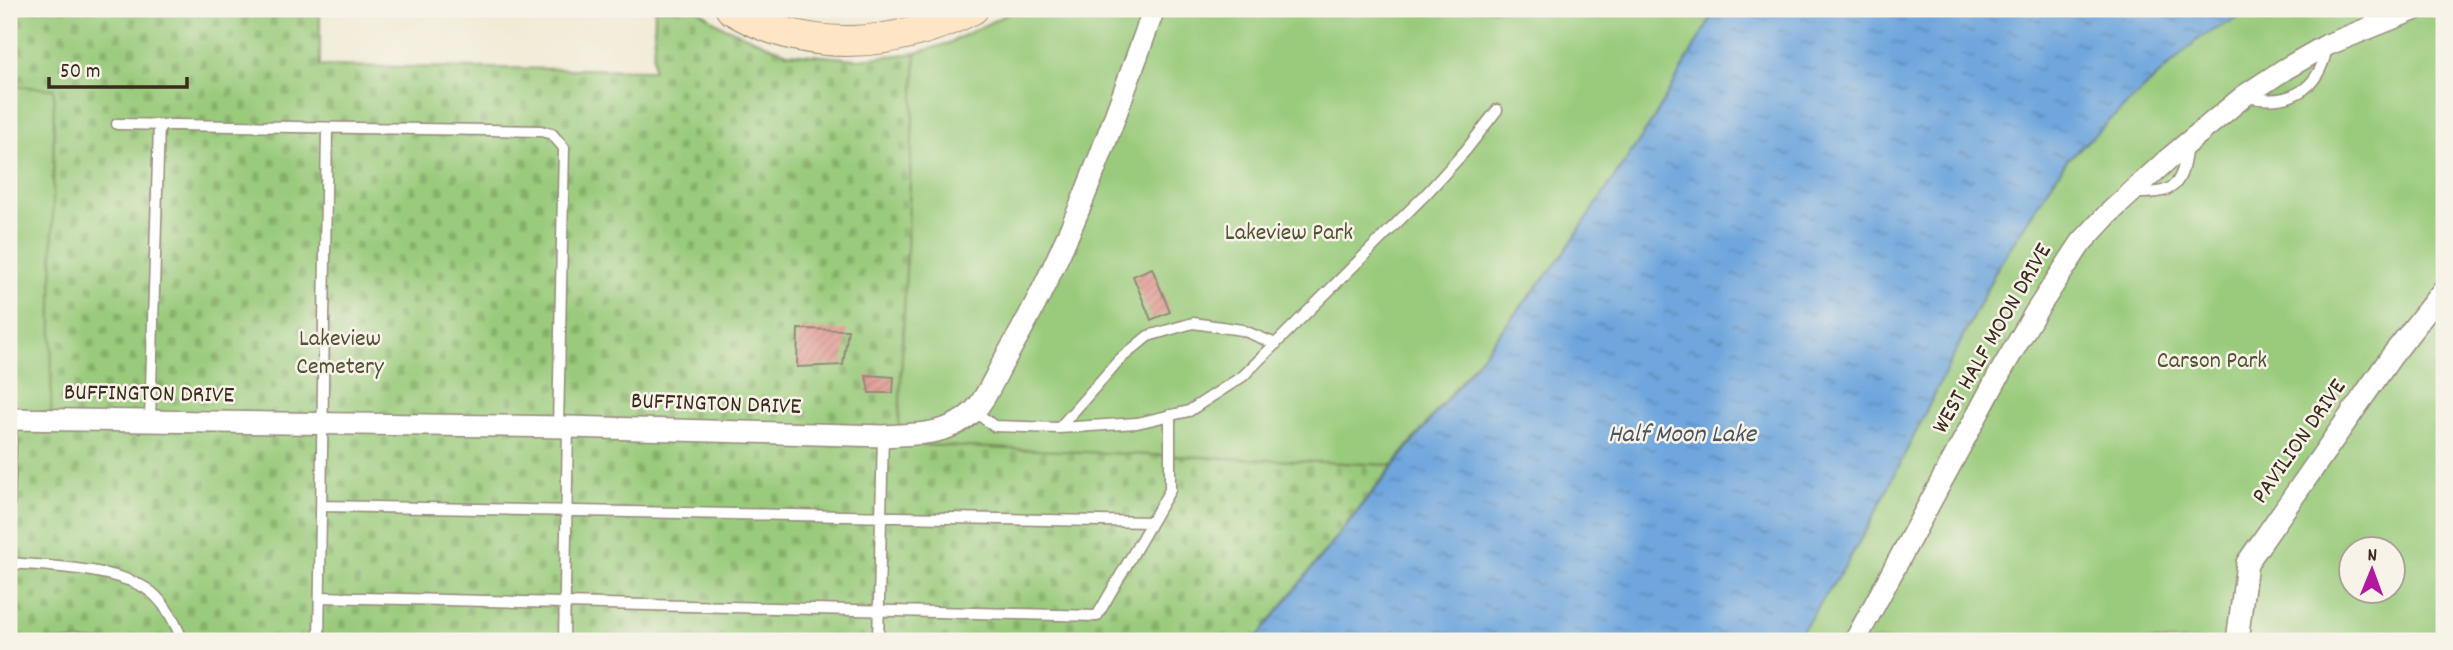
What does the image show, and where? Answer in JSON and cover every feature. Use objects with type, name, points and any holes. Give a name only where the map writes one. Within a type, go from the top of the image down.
[{"type":"main road","points":[[731,9],[769,28],[806,38],[848,42],[890,39],[926,30],[972,9]]},
{"type":"street","name":"BUFFINGTON DRIVE","points":[[11,419],[563,427],[883,436],[932,434],[955,424],[974,411],[1022,331],[1086,196],[1154,9]]},
{"type":"street","name":"WEST HALF MOON DRIVE","points":[[1855,641],[2001,371],[2081,243],[2130,193],[2244,96],[2327,46],[2416,9]]},
{"type":"street","name":"PAVILION DRIVE","points":[[2237,641],[2247,563],[2391,357],[2444,289]]},
{"type":"lane","points":[[974,411],[994,426],[1059,428],[1137,423],[1189,411],[1243,376],[1276,344],[1427,193],[1497,110]]},
{"type":"lane","points":[[117,124],[541,131],[552,134],[559,140],[564,148],[564,641]]},
{"type":"lane","points":[[150,421],[159,125]]},
{"type":"lane","points":[[319,641],[327,129]]},
{"type":"lane","points":[[1059,428],[1119,360],[1148,335],[1193,323],[1242,330],[1276,344]]},
{"type":"lane","points":[[320,597],[1097,616],[1170,491],[1170,415]]},
{"type":"lane","points":[[9,506],[11,419]]},
{"type":"lane","points":[[878,641],[883,436]]},
{"type":"lane","points":[[322,506],[1151,522]]},
{"type":"lane","points":[[9,563],[75,568],[115,576],[150,591],[173,617],[183,641]]},
{"type":"green space","name":"Lakeview Cemetery","points":[[13,9],[320,9],[320,66],[653,70],[655,9],[697,9],[722,26],[787,53],[858,59],[916,53],[898,444],[1393,465],[1254,641],[9,641],[9,429],[51,414],[54,90],[13,86]]},
{"type":"green space","name":"Lakeview Park","points":[[1017,9],[1716,9],[1653,120],[1561,257],[1393,465],[898,444],[916,53],[949,43]]},
{"type":"green space","name":"Carson Park","points":[[2254,9],[2444,9],[2444,641],[1795,641],[1846,565],[1877,510],[1998,266],[2067,160],[2199,38]]},
{"type":"green space","points":[[9,64],[12,64],[13,86],[54,89],[51,414],[9,414]]},
{"type":"water","name":"Half Moon Lake","points":[[1716,9],[2254,9],[2199,38],[2067,160],[1998,266],[1877,510],[1846,565],[1795,641],[1254,641],[1561,257],[1653,120]]},
{"type":"building","points":[[1152,268],[1170,312],[1151,320],[1133,276]]},
{"type":"building","points":[[798,329],[848,330],[843,365],[797,367]]},
{"type":"building","points":[[866,375],[894,377],[893,393],[869,393]]}]
